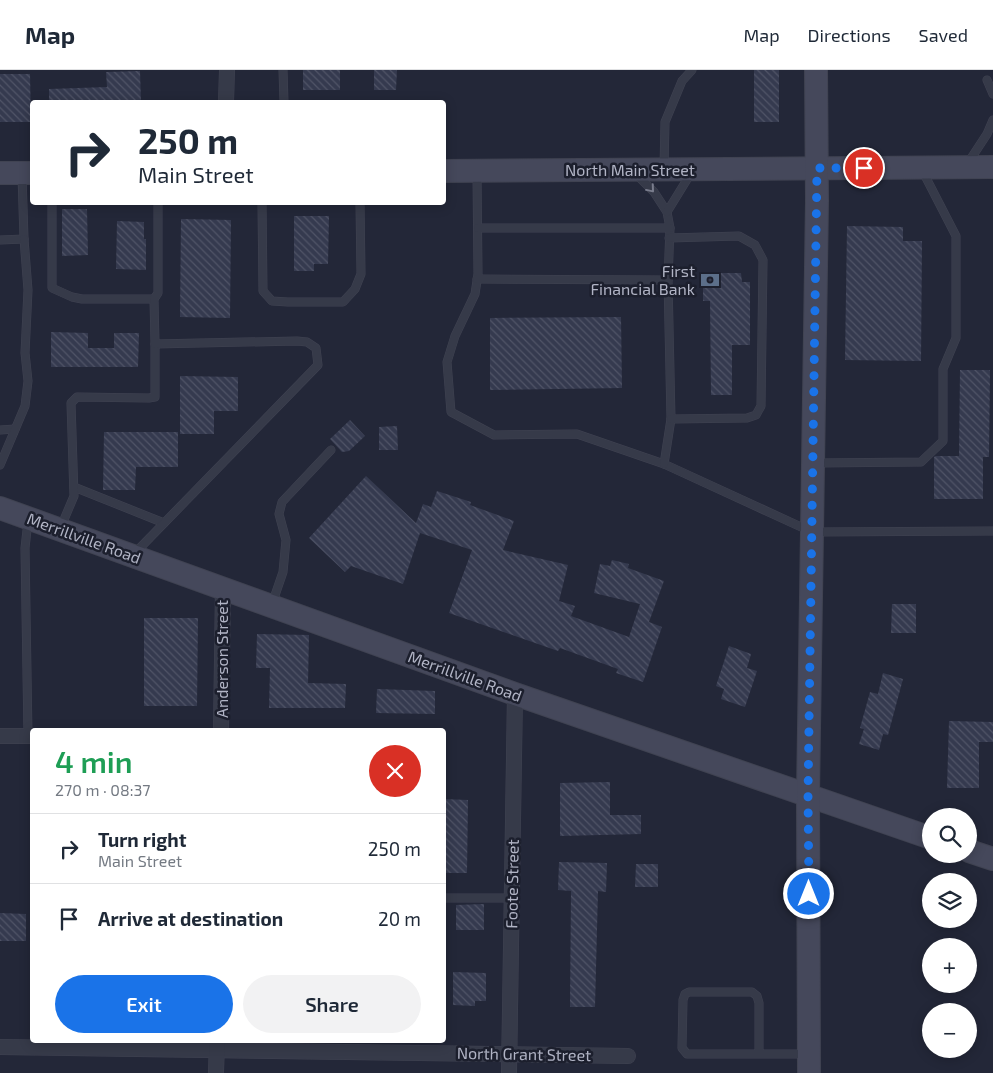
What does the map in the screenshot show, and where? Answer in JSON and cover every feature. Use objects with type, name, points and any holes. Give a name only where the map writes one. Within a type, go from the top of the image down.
[{"type":"street","points":[[226,100],[227,70]]},
{"type":"street","points":[[809,1064],[808,795],[817,168],[816,70]]},
{"type":"street","name":"North Main Street","points":[[446,171],[993,167]]},
{"type":"street","points":[[0,172],[28,173]]},
{"type":"street","name":"Merrillville Road","points":[[0,508],[515,694],[922,835]]},
{"type":"street","name":"Anderson Street","points":[[221,728],[222,588]]},
{"type":"street","name":"Foote Street","points":[[509,1073],[515,694]]},
{"type":"street","points":[[0,736],[30,736]]},
{"type":"street","points":[[977,854],[993,859]]},
{"type":"street","points":[[216,1045],[216,1073]]},
{"type":"street","name":"North Grant Street","points":[[0,1047],[216,1045],[628,1056]]},
{"type":"lane","points":[[283,70],[284,100]]},
{"type":"lane","points":[[664,169],[665,122],[682,81],[692,70]]},
{"type":"lane","points":[[987,80],[993,94]]},
{"type":"lane","points":[[966,167],[987,134],[993,120]]},
{"type":"lane","points":[[813,463],[921,462],[943,441],[943,369],[956,338],[956,236],[921,168]]},
{"type":"lane","points":[[631,169],[654,192],[667,212],[670,228],[668,280],[671,419],[664,464]]},
{"type":"lane","points":[[667,212],[692,169]]},
{"type":"lane","points":[[477,171],[477,279],[475,294],[455,336],[447,362],[451,412],[494,434],[577,434],[664,464],[812,532],[993,531]]},
{"type":"lane","points":[[0,465],[25,406],[28,381],[25,353],[28,290],[24,239],[28,173]]},
{"type":"lane","points":[[52,205],[52,288],[72,297],[154,299]]},
{"type":"lane","points":[[60,530],[74,496],[71,404],[77,397],[155,397],[154,299],[158,293],[158,205]]},
{"type":"lane","points":[[262,205],[263,291],[272,301],[343,302],[355,289],[361,274],[360,205]]},
{"type":"lane","points":[[478,228],[670,228]]},
{"type":"lane","points":[[669,238],[738,236],[755,245],[763,260],[761,406],[756,415],[747,418],[671,419]]},
{"type":"lane","points":[[0,240],[24,239]]},
{"type":"lane","points":[[477,279],[668,280]]},
{"type":"lane","points":[[132,556],[318,365],[316,348],[302,341],[155,344]]},
{"type":"lane","points":[[0,430],[15,429]]},
{"type":"lane","points":[[272,606],[283,572],[286,540],[278,514],[282,502],[331,450]]},
{"type":"lane","points":[[74,487],[164,523]]},
{"type":"lane","points":[[28,519],[25,548],[30,736]]},
{"type":"lane","points":[[446,898],[512,898]]},
{"type":"lane","points":[[759,1054],[759,1003],[757,996],[752,992],[689,992],[685,994],[683,1000],[682,1048],[687,1054],[759,1054],[809,1064]]},
{"type":"building","points":[[303,70],[340,70],[340,90],[303,90]]},
{"type":"building","points":[[374,70],[397,70],[396,90],[374,90]]},
{"type":"building","points":[[754,70],[779,70],[779,122],[754,122]]},
{"type":"building","points":[[140,71],[141,100],[49,100],[49,89],[107,87],[106,72]]},
{"type":"building","points":[[0,74],[30,74],[30,122],[0,122]]},
{"type":"building","points":[[62,209],[87,209],[88,255],[62,256]]},
{"type":"building","points":[[294,216],[329,216],[328,264],[314,264],[314,271],[294,271]]},
{"type":"building","points":[[181,219],[231,220],[230,318],[180,317]]},
{"type":"building","points":[[117,221],[144,222],[146,270],[116,269]]},
{"type":"building","points":[[847,226],[903,227],[903,241],[922,241],[921,361],[845,360]]},
{"type":"building","points":[[703,273],[741,273],[742,282],[750,282],[750,345],[732,345],[732,395],[711,395],[710,301],[703,301]]},
{"type":"building","points":[[621,317],[622,388],[490,390],[490,318]]},
{"type":"building","points":[[51,332],[88,333],[88,348],[114,348],[114,333],[139,333],[138,367],[51,367]]},
{"type":"building","points":[[960,370],[990,370],[989,457],[983,457],[983,499],[934,499],[934,457],[959,456]]},
{"type":"building","points":[[180,376],[238,377],[238,411],[214,411],[214,434],[180,434]]},
{"type":"building","points":[[350,420],[365,436],[349,451],[342,452],[330,439]]},
{"type":"building","points":[[397,426],[398,450],[379,450],[379,427]]},
{"type":"building","points":[[104,432],[178,432],[178,467],[136,467],[135,490],[103,490]]},
{"type":"building","points":[[366,476],[416,523],[423,504],[431,507],[437,491],[471,502],[470,505],[514,521],[503,550],[568,565],[559,601],[575,606],[571,616],[629,637],[640,604],[594,593],[600,564],[610,566],[612,560],[629,564],[628,568],[664,581],[649,622],[662,627],[643,682],[616,673],[618,669],[560,648],[558,651],[449,613],[472,550],[420,533],[403,584],[351,566],[345,572],[309,538]]},
{"type":"building","points":[[892,604],[916,604],[916,633],[891,633]]},
{"type":"building","points":[[144,618],[198,618],[197,706],[144,706]]},
{"type":"building","points":[[257,634],[309,635],[308,683],[346,684],[345,708],[269,708],[270,668],[256,668]]},
{"type":"building","points":[[729,646],[751,654],[747,668],[757,671],[745,707],[721,699],[724,689],[716,686]]},
{"type":"building","points":[[883,673],[903,679],[888,735],[883,734],[879,750],[859,744],[864,729],[860,728],[870,692],[878,694]]},
{"type":"building","points":[[377,689],[435,691],[435,714],[376,713]]},
{"type":"building","points":[[949,721],[993,722],[993,742],[979,742],[979,788],[947,788]]},
{"type":"building","points":[[610,782],[610,815],[641,815],[641,834],[560,836],[560,783]]},
{"type":"building","points":[[446,799],[468,800],[467,873],[446,873]]},
{"type":"building","points":[[559,862],[607,863],[606,892],[598,891],[595,1007],[570,1007],[571,891],[558,890]]},
{"type":"building","points":[[636,864],[658,864],[658,887],[635,887]]},
{"type":"building","points":[[484,904],[484,930],[456,930],[456,905]]},
{"type":"building","points":[[0,913],[26,914],[26,941],[0,941]]},
{"type":"building","points":[[453,972],[486,973],[486,1001],[475,1001],[475,1006],[453,1005]]},
{"type":"place","name":"First Financial Bank","points":[[710,280]]},
{"type":"route","points":[[809,894],[808,795],[817,168],[864,168]]}]
